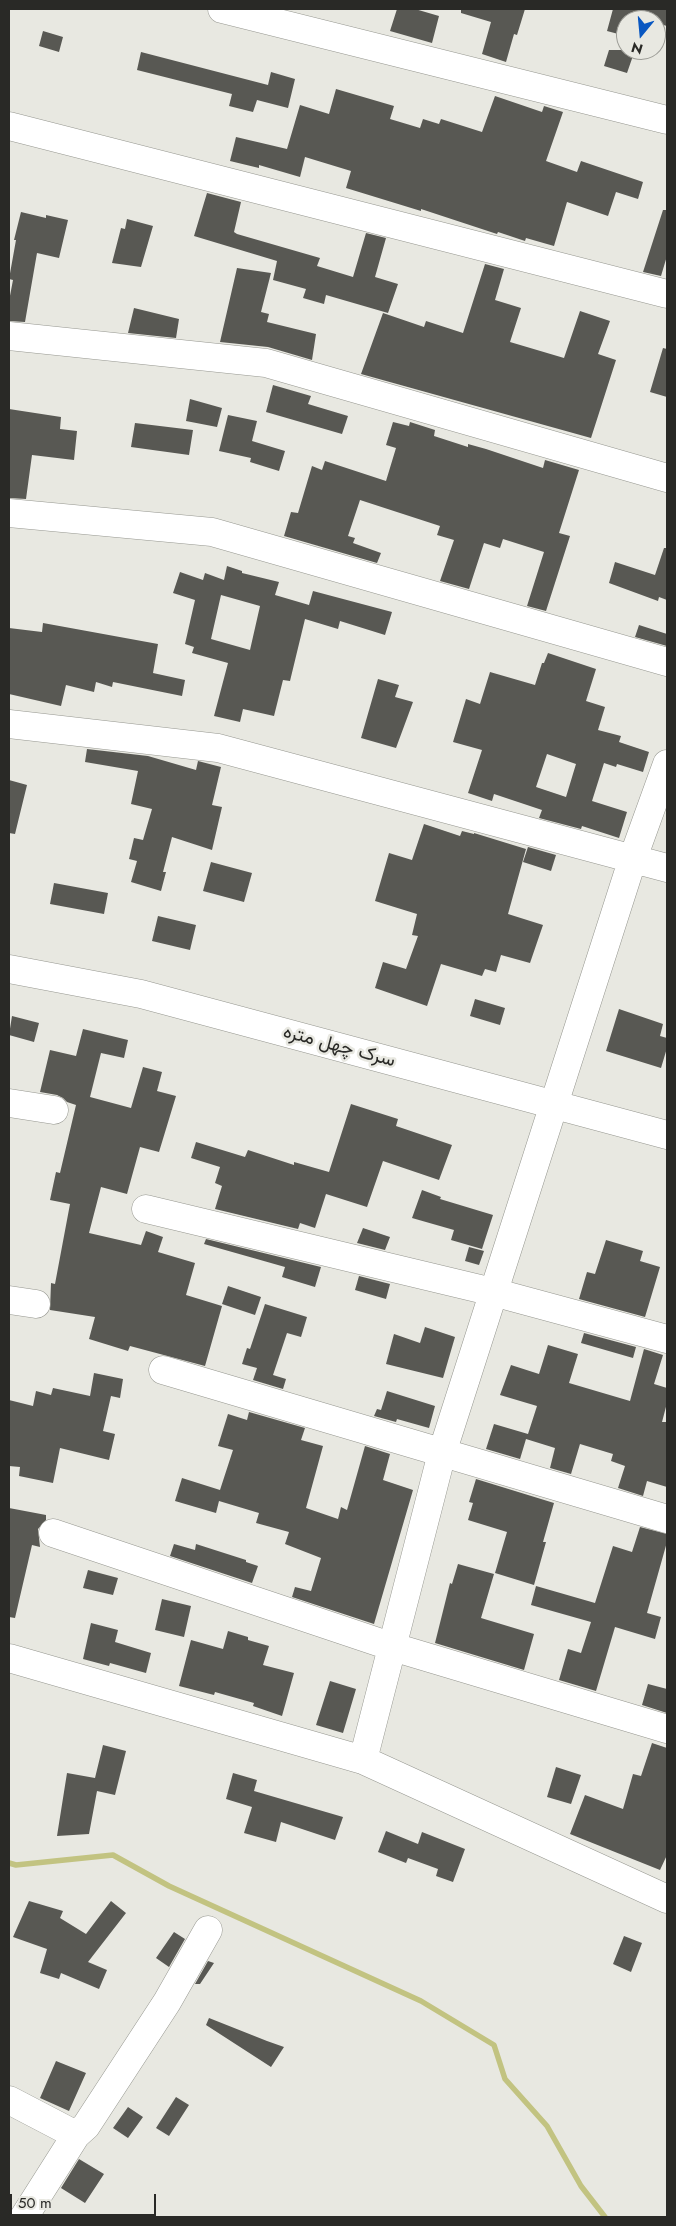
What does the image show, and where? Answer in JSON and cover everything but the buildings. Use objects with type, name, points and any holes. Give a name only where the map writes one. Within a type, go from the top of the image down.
[{"type":"street","points":[[222,9],[667,120]]},
{"type":"street","points":[[9,126],[667,294]]},
{"type":"street","points":[[9,336],[266,363],[667,478]]},
{"type":"street","points":[[9,513],[212,532],[667,662]]},
{"type":"street","points":[[9,724],[218,748],[667,868]]},
{"type":"street","points":[[363,1760],[442,1453],[634,858],[667,764]]},
{"type":"street","name":"سرک چهل متره","points":[[9,969],[141,994],[667,1135]]},
{"type":"street","points":[[9,1103],[54,1110]]},
{"type":"street","points":[[146,1209],[493,1292],[667,1340]]},
{"type":"street","points":[[9,1300],[36,1304]]},
{"type":"street","points":[[163,1370],[667,1519]]},
{"type":"street","points":[[53,1533],[392,1647],[667,1729]]},
{"type":"street","points":[[9,1658],[363,1760],[667,1898]]},
{"type":"street","points":[[24,2217],[76,2135],[86,2126],[156,2018],[208,1930]]},
{"type":"street","points":[[9,2100],[76,2135]]},
{"type":"waterway","points":[[9,1863],[16,1865],[113,1855],[169,1886],[421,2001],[494,2045],[505,2079],[547,2126],[581,2186],[605,2217]]}]
